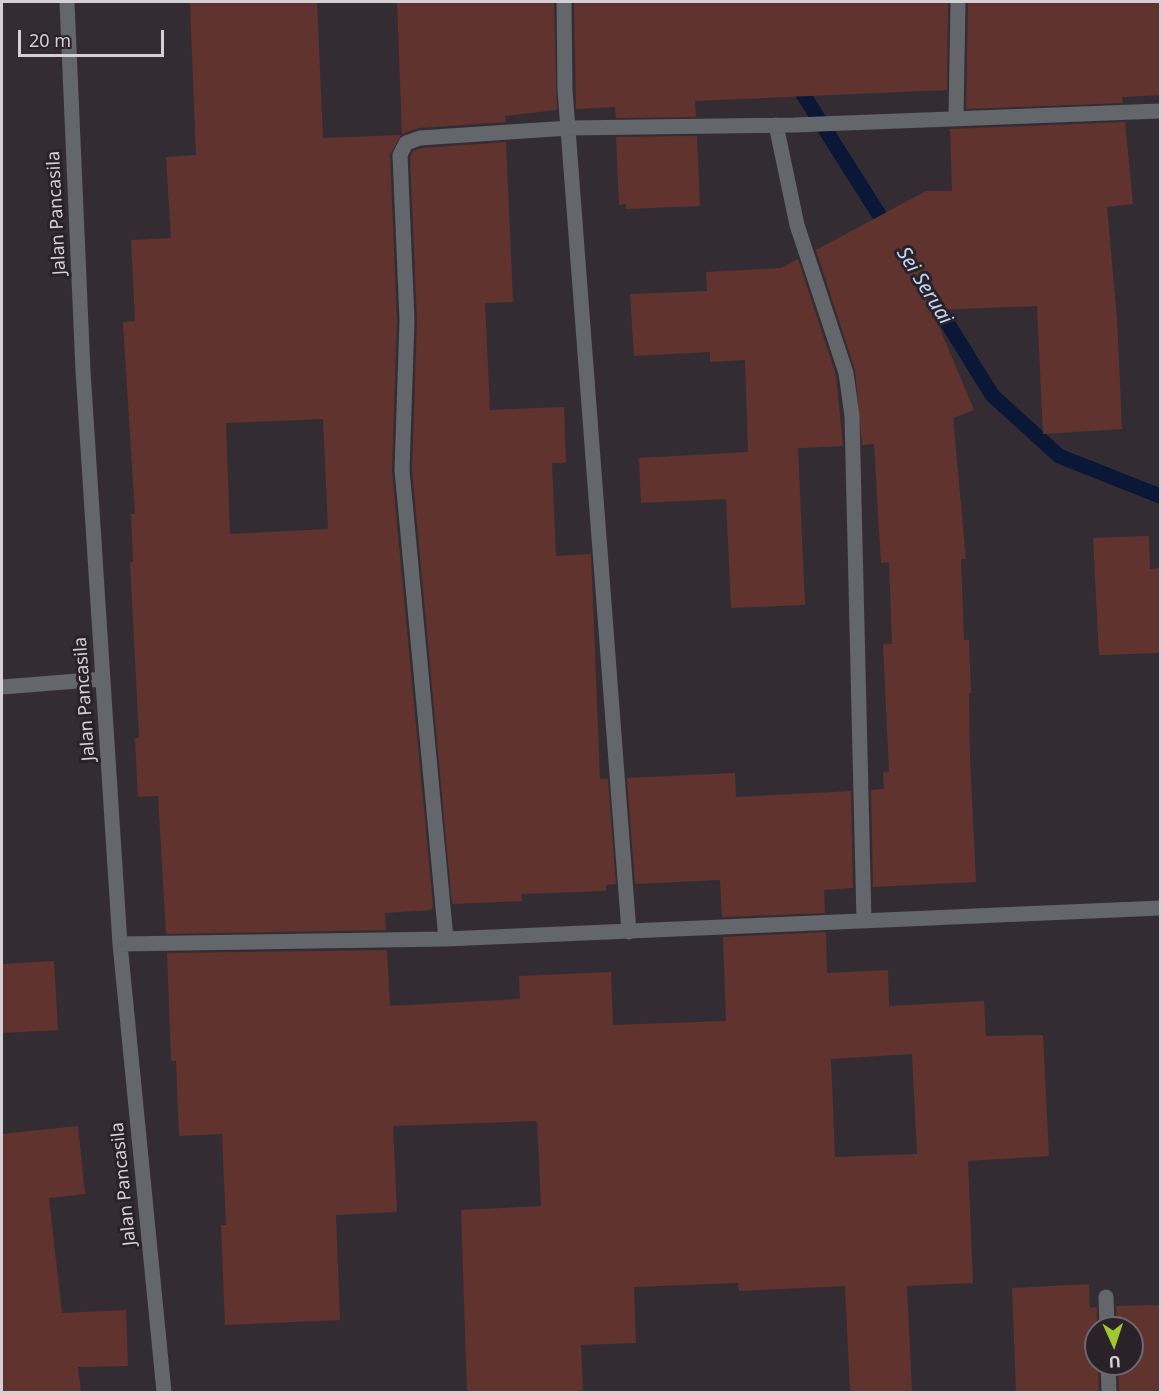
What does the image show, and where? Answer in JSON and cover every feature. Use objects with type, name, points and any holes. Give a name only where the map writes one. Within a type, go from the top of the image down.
[{"type":"street","name":"Jalan Pancasila","points":[[67,2],[83,370],[120,944],[164,1392]]},
{"type":"street","points":[[564,2],[565,90],[629,933]]},
{"type":"street","points":[[956,117],[958,2]]},
{"type":"street","points":[[446,939],[402,470],[406,320],[400,155],[406,142],[420,138],[569,128],[794,125],[956,117],[1161,111]]},
{"type":"street","points":[[776,125],[797,225],[846,373],[852,416],[864,921]]},
{"type":"street","points":[[2,687],[103,679]]},
{"type":"street","points":[[120,944],[446,939],[629,933],[1161,908]]},
{"type":"street","points":[[1106,1297],[1107,1316]]},
{"type":"street","points":[[1108,1376],[1109,1392]]},
{"type":"building","points":[[190,2],[317,2],[323,138],[401,135],[390,155],[397,320],[392,471],[433,905],[431,910],[385,913],[386,930],[166,934],[158,796],[138,797],[135,738],[139,738],[130,562],[133,562],[131,514],[135,514],[123,322],[135,321],[131,240],[171,238],[166,157],[196,155]],"holes":[[[323,419],[328,529],[230,534],[226,423]]]},
{"type":"building","points":[[397,2],[554,2],[557,110],[505,116],[506,122],[419,128],[402,134]]},
{"type":"building","points":[[574,2],[948,2],[947,90],[695,101],[696,117],[616,118],[615,107],[576,109]]},
{"type":"building","points":[[968,2],[1161,2],[1161,95],[1122,97],[1123,103],[966,109]]},
{"type":"building","points":[[1125,122],[1133,204],[1107,207],[1117,319],[1122,429],[1043,434],[1037,306],[932,310],[974,410],[953,418],[966,559],[961,559],[964,640],[969,640],[970,758],[976,882],[873,887],[871,790],[884,789],[883,772],[889,772],[883,644],[892,644],[889,562],[881,563],[874,444],[862,445],[855,370],[816,250],[926,191],[952,191],[950,129]]},
{"type":"building","points":[[697,136],[700,206],[626,209],[626,204],[619,205],[616,137]]},
{"type":"building","points":[[506,142],[513,302],[485,303],[490,410],[564,407],[566,463],[552,463],[556,556],[591,554],[600,779],[608,779],[616,884],[606,885],[606,891],[521,894],[522,901],[452,904],[412,470],[417,320],[410,157],[413,151],[422,148]]},
{"type":"building","points":[[798,259],[836,375],[843,446],[798,448],[805,605],[731,608],[726,499],[641,503],[639,458],[748,452],[745,360],[710,362],[710,352],[634,356],[630,294],[707,291],[706,272],[781,268]]},
{"type":"building","points":[[1149,536],[1150,569],[1161,568],[1161,653],[1099,655],[1093,538]]},
{"type":"building","points":[[735,773],[736,797],[851,791],[853,888],[824,890],[825,913],[722,917],[720,880],[635,884],[627,778]]},
{"type":"building","points":[[826,932],[827,973],[888,970],[889,1006],[984,1001],[986,1036],[1043,1035],[1049,1156],[968,1161],[973,1283],[907,1286],[912,1392],[850,1392],[845,1286],[739,1291],[738,1283],[634,1287],[636,1343],[581,1345],[583,1392],[467,1392],[461,1210],[541,1206],[537,1121],[393,1126],[397,1212],[336,1215],[340,1320],[225,1325],[221,1225],[226,1225],[222,1134],[179,1136],[176,1061],[171,1061],[167,953],[387,950],[390,1006],[520,999],[519,976],[611,972],[613,1025],[726,1021],[723,937]],"holes":[[[912,1054],[917,1154],[835,1157],[831,1059]]]},
{"type":"building","points":[[54,961],[58,1030],[2,1033],[2,964]]},
{"type":"building","points":[[78,1126],[85,1194],[49,1198],[62,1313],[126,1310],[128,1366],[78,1367],[81,1392],[2,1392],[2,1134]]},
{"type":"building","points":[[1089,1284],[1090,1308],[1097,1307],[1097,1316],[1084,1316],[1084,1376],[1098,1376],[1099,1392],[1016,1392],[1012,1288]]},
{"type":"building","points":[[1161,1305],[1161,1392],[1119,1392],[1118,1376],[1144,1376],[1144,1316],[1116,1316],[1116,1306]]},
{"type":"waterway","name":"Sei Seruai","points":[[794,80],[890,232]]},
{"type":"waterway","name":"Sei Seruai","points":[[929,293],[992,395],[1059,456],[1160,496]]}]
